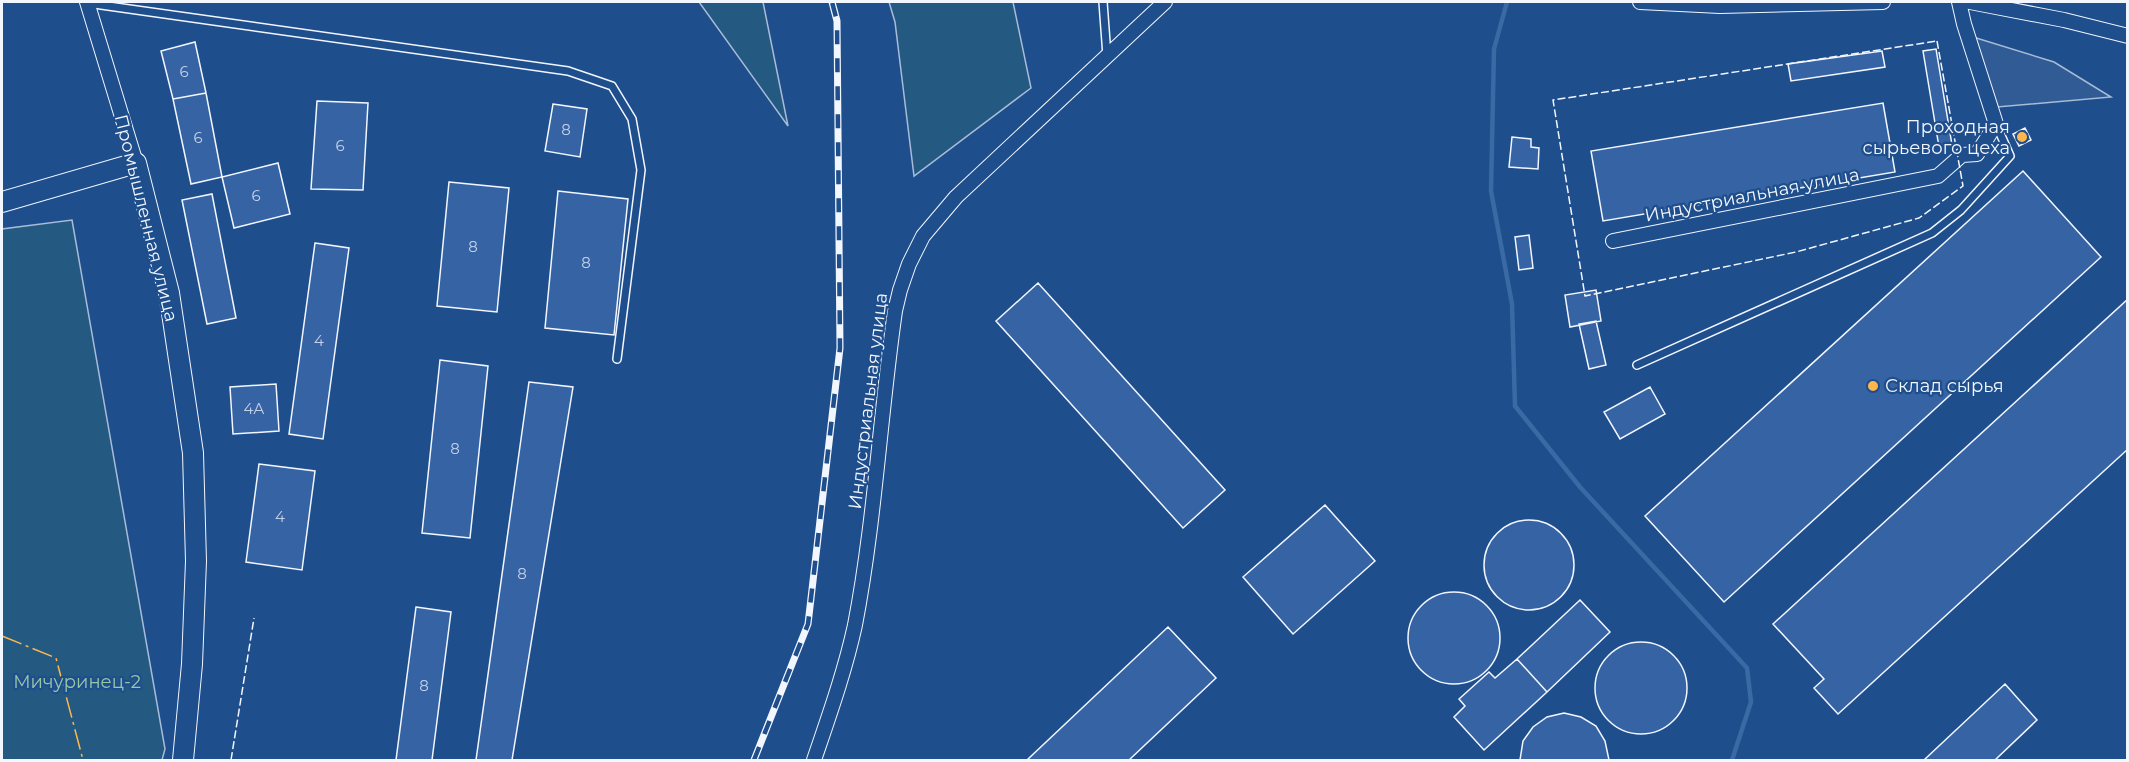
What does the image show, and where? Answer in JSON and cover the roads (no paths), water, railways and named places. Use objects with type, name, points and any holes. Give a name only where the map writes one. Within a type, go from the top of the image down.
[{"type":"main road","points":[[2,202],[136,163]]},
{"type":"main road","name":"Промышленная улица","points":[[136,163],[169,293],[193,453],[196,561],[192,664],[183,760]]},
{"type":"street","name":"Промышленная улица","points":[[87,2],[136,163]]},
{"type":"street","name":"Индустриальная улица","points":[[814,760],[840,685],[854,625],[870,532],[895,311],[909,264],[923,236],[956,197],[1165,2]]},
{"type":"street","points":[[1640,2],[1720,6],[1883,2]]},
{"type":"street","points":[[1959,2],[1996,124]]},
{"type":"street","points":[[1970,2],[2064,20],[2127,36]]},
{"type":"street","name":"Индустриальная улица","points":[[1613,241],[1938,176],[1962,156],[1977,154],[1996,124]]},
{"type":"lane","points":[[87,2],[568,71],[612,86],[632,119],[641,170],[617,360]]},
{"type":"lane","points":[[1103,2],[1107,56]]},
{"type":"lane","points":[[1637,365],[1932,233],[1961,210],[2010,156],[1996,124]]},
{"type":"waterway","points":[[1507,2],[1494,49],[1491,191],[1512,304],[1515,406],[1580,487],[1747,668],[1751,702],[1732,760]]},
{"type":"railway","points":[[754,760],[808,624],[840,348],[837,21],[832,2]]},
{"type":"place","name":"Проходная сырьевого цеха","points":[[2022,137]]},
{"type":"place","name":"Склад сырья","points":[[1873,386]]},
{"type":"park label","name":"Мичуринец-2","points":[[77,682]]}]
